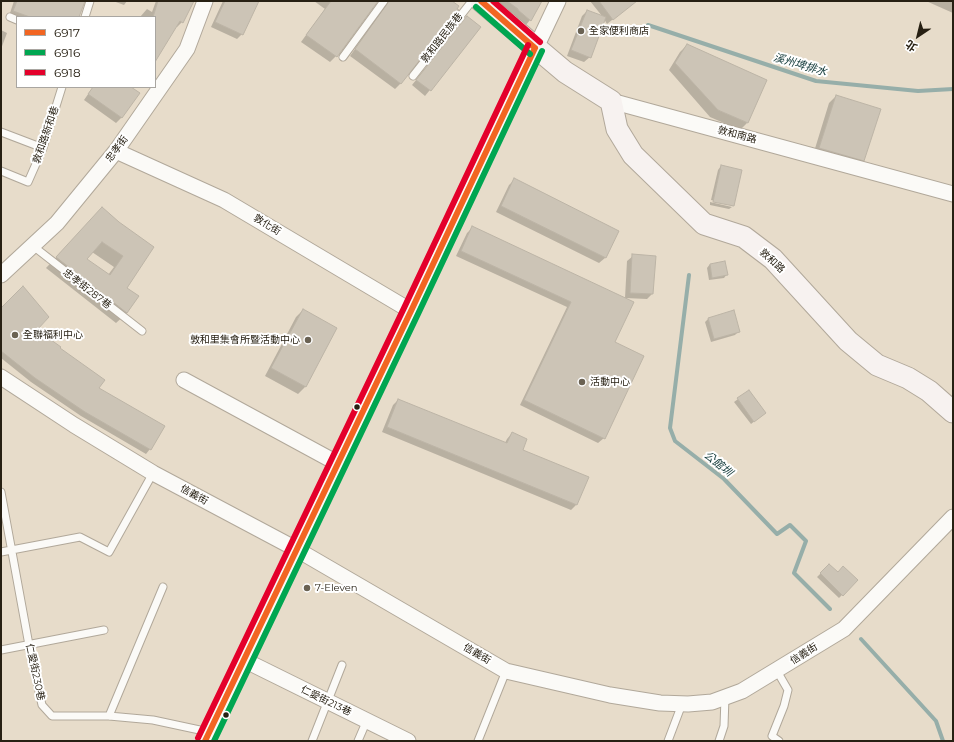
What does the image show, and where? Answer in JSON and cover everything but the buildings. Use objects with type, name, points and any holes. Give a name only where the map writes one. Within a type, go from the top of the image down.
[{"type":"street","name":"忠孝街","points":[[1,276],[57,223],[116,151],[187,48],[205,1]]},
{"type":"street","points":[[481,1],[535,48]]},
{"type":"street","points":[[207,736],[558,1]]},
{"type":"street","name":"敦和南路","points":[[535,48],[565,72],[611,101],[953,194]]},
{"type":"street","name":"敦和路","points":[[611,101],[617,129],[633,155],[704,224],[744,237],[773,259],[848,341],[877,365],[908,378],[928,391],[953,412]]},
{"type":"street","name":"敦化街","points":[[116,151],[224,200],[411,311]]},
{"type":"street","name":"信義街","points":[[1,377],[153,474],[296,549],[506,671],[610,695],[660,704],[712,702],[725,698],[742,691],[777,671],[844,629],[953,517]]},
{"type":"street","points":[[184,380],[337,463]]},
{"type":"street","name":"仁愛街213巷","points":[[244,660],[408,741]]},
{"type":"lane","points":[[85,16],[90,1]]},
{"type":"lane","points":[[343,56],[384,1]]},
{"type":"lane","name":"敦和路民族巷","points":[[413,76],[472,1]]},
{"type":"lane","name":"敦和路新和巷","points":[[1,171],[28,182],[43,148],[62,88]]},
{"type":"lane","points":[[1,132],[43,148]]},
{"type":"lane","name":"忠孝街287巷","points":[[33,246],[142,331]]},
{"type":"lane","points":[[1,552],[80,537],[109,552],[153,474]]},
{"type":"lane","name":"仁愛街230巷","points":[[1,492],[29,645],[42,705],[52,716],[109,716],[152,720],[207,736]]},
{"type":"lane","points":[[109,716],[163,587]]},
{"type":"lane","points":[[1,650],[104,630]]},
{"type":"lane","points":[[312,741],[342,665]]},
{"type":"lane","points":[[478,741],[506,671]]},
{"type":"lane","points":[[777,671],[788,690],[784,706],[772,736],[779,741]]},
{"type":"lane","points":[[719,741],[724,726],[725,698]]},
{"type":"lane","points":[[668,741],[682,704]]},
{"type":"lane","points":[[358,741],[367,720]]},
{"type":"waterway","name":"溪州埤排水","points":[[648,25],[816,81],[918,91],[953,89]]},
{"type":"waterway","name":"公館圳","points":[[689,275],[670,428],[675,441],[724,479],[777,534],[790,525],[806,541],[794,573],[830,609]]},
{"type":"waterway","name":"公館圳","points":[[861,639],[936,721],[943,741]]},
{"type":"transit line","name":"6917","points":[[481,1],[535,48]]},
{"type":"transit line","name":"6918","points":[[493,1],[540,42]]},
{"type":"transit line","name":"6916","points":[[476,7],[530,54]]},
{"type":"transit line","name":"6918","points":[[198,738],[528,45]]},
{"type":"transit line","name":"6917","points":[[205,741],[535,48]]},
{"type":"transit line","name":"6916","points":[[214,741],[542,51]]},
{"type":"place","name":"全家便利商店","points":[[581,31]]},
{"type":"place","name":"全聯福利中心","points":[[15,335]]},
{"type":"place","name":"敦和里集會所暨活動中心","points":[[308,340]]},
{"type":"place","name":"活動中心","points":[[582,382]]},
{"type":"place","name":"7-Eleven","points":[[307,588]]}]
